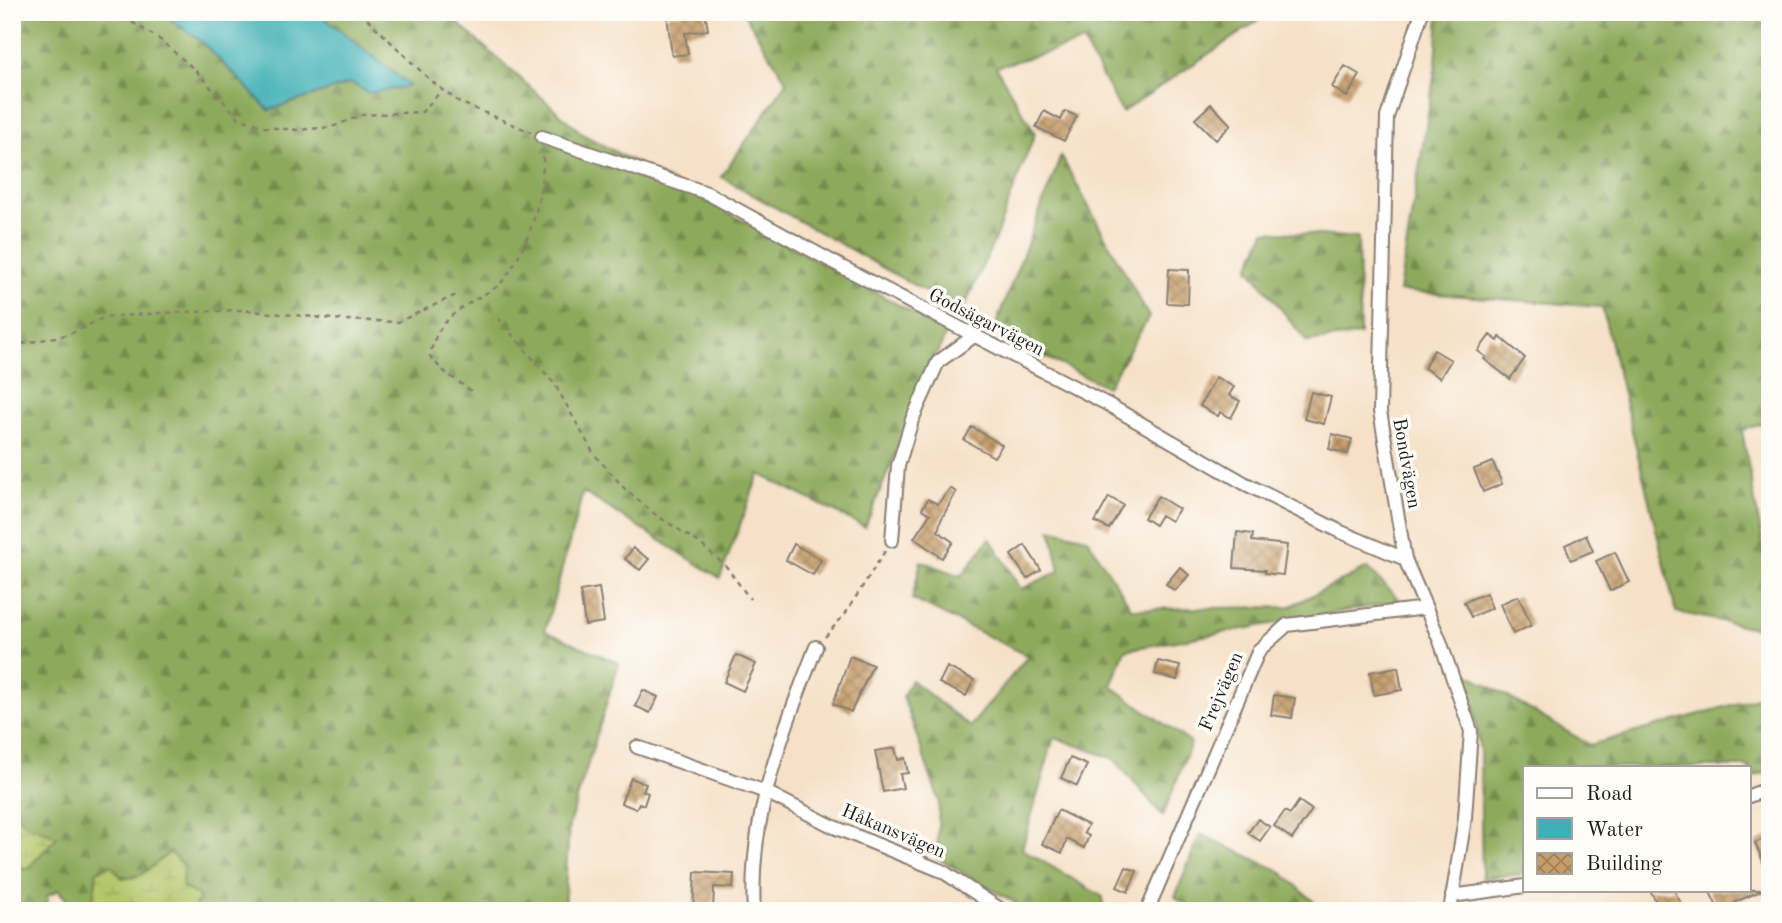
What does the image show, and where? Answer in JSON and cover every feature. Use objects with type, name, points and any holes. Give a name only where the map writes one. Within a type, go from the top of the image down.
[{"type":"street","name":"Bondvägen","points":[[1422,12],[1387,117],[1380,411],[1405,559],[1471,731],[1465,818],[1450,911]]},
{"type":"street","name":"Godsägarvägen","points":[[542,137],[707,193],[842,267],[1107,404],[1244,483],[1342,532],[1405,559]]},
{"type":"street","points":[[892,540],[898,466],[912,420],[938,362],[974,336]]},
{"type":"street","name":"Frejvägen","points":[[1147,911],[1259,649],[1287,625],[1426,608]]},
{"type":"street","points":[[754,911],[756,834],[775,753],[816,647]]},
{"type":"street","name":"Håkansvägen","points":[[637,747],[766,792],[834,827],[942,871],[1003,911]]},
{"type":"street","points":[[1750,796],[1770,788]]},
{"type":"street","points":[[1451,896],[1523,886]]},
{"type":"path","points":[[115,12],[158,38],[194,69],[239,118],[264,127],[298,130],[332,128],[362,115],[422,112],[442,90]]},
{"type":"path","points":[[360,12],[430,80],[459,102],[542,137],[540,198],[522,247],[500,285],[451,314],[433,338],[430,356],[441,369],[471,391]]},
{"type":"path","points":[[12,346],[70,334],[105,317],[160,313],[241,310],[398,323],[456,295]]},
{"type":"path","points":[[498,318],[554,383],[594,454],[625,489],[725,565],[750,599]]},
{"type":"path","points":[[816,647],[845,614],[892,540]]},
{"type":"green space","points":[[12,12],[160,12],[200,40],[269,110],[351,83],[369,93],[409,86],[317,12],[445,12],[584,135],[947,331],[865,527],[759,474],[720,578],[583,492],[545,631],[619,663],[569,825],[564,911],[193,911],[199,897],[182,887],[182,865],[170,852],[137,875],[129,877],[97,871],[94,895],[87,910],[76,911],[58,890],[47,896],[49,911],[12,911],[12,863],[27,869],[23,822],[12,811]]},
{"type":"green space","points":[[743,12],[1271,12],[1122,112],[1083,42],[996,67],[1035,133],[994,241],[962,312],[721,177],[787,82]]},
{"type":"green space","points":[[1439,12],[1770,12],[1770,420],[1742,431],[1770,582],[1770,631],[1676,612],[1602,307],[1399,291],[1436,65]]},
{"type":"green space","points":[[1061,156],[1149,317],[1107,387],[993,332]]},
{"type":"green space","points":[[1265,231],[1358,238],[1360,335],[1307,342],[1249,268]]},
{"type":"green space","points":[[1051,529],[1087,538],[1132,609],[1289,607],[1367,568],[1401,601],[1125,650],[1111,686],[1191,743],[1163,816],[1114,759],[1054,737],[1022,849],[1103,897],[1103,911],[1020,911],[1017,904],[937,858],[939,801],[903,696],[911,680],[970,727],[1028,656],[912,599],[921,561],[961,576],[990,538],[1021,589],[1060,571]]},
{"type":"green space","points":[[1469,674],[1590,745],[1770,694],[1770,771],[1750,778],[1750,766],[1523,766],[1523,874],[1482,878],[1480,751]]},
{"type":"green space","points":[[12,811],[23,822],[57,837],[27,869],[12,863]]},
{"type":"green space","points":[[1200,834],[1280,871],[1322,909],[1332,911],[1194,911],[1175,897]]},
{"type":"green space","points":[[170,852],[183,865],[182,887],[200,897],[193,911],[157,911],[136,905],[127,911],[81,911],[87,910],[94,895],[97,871],[111,865],[123,879],[141,875]]},
{"type":"water","points":[[160,12],[317,12],[410,86],[369,93],[351,83],[269,110],[200,40]]},
{"type":"building","points":[[705,12],[708,30],[685,33],[688,54],[672,56],[667,15]]},
{"type":"building","points":[[1345,66],[1360,75],[1347,97],[1332,87]]},
{"type":"building","points":[[1211,104],[1231,125],[1216,140],[1195,119]]},
{"type":"building","points":[[1044,111],[1061,120],[1065,111],[1077,116],[1064,141],[1036,127]]},
{"type":"building","points":[[1169,269],[1189,270],[1188,304],[1167,303]]},
{"type":"building","points":[[1490,335],[1498,341],[1500,337],[1525,358],[1510,379],[1478,351]]},
{"type":"building","points":[[1434,350],[1451,360],[1440,378],[1424,368]]},
{"type":"building","points":[[1216,377],[1234,387],[1229,395],[1240,401],[1231,418],[1220,412],[1218,416],[1200,406]]},
{"type":"building","points":[[1311,392],[1331,397],[1324,424],[1304,419]]},
{"type":"building","points":[[972,427],[1002,445],[994,457],[964,440]]},
{"type":"building","points":[[1332,434],[1352,439],[1348,454],[1329,449]]},
{"type":"building","points":[[1493,462],[1502,484],[1483,492],[1474,469]]},
{"type":"building","points":[[950,488],[956,492],[938,531],[953,542],[942,558],[914,538],[930,514],[922,509],[928,499],[938,504]]},
{"type":"building","points":[[1158,496],[1179,509],[1171,521],[1161,515],[1155,525],[1144,518]]},
{"type":"building","points":[[1109,497],[1123,505],[1109,529],[1095,522]]},
{"type":"building","points":[[1237,532],[1253,534],[1252,541],[1287,545],[1283,575],[1265,573],[1265,570],[1234,568]]},
{"type":"building","points":[[1586,535],[1593,551],[1571,560],[1565,545]]},
{"type":"building","points":[[794,544],[821,560],[813,575],[786,560]]},
{"type":"building","points":[[1025,545],[1041,570],[1027,579],[1011,555]]},
{"type":"building","points":[[633,548],[649,559],[640,570],[625,559]]},
{"type":"building","points":[[1615,552],[1629,582],[1610,591],[1596,561]]},
{"type":"building","points":[[1180,567],[1189,575],[1175,591],[1166,584]]},
{"type":"building","points":[[599,588],[604,622],[585,625],[580,591]]},
{"type":"building","points":[[1486,593],[1492,608],[1471,617],[1464,602]]},
{"type":"building","points":[[1518,596],[1532,625],[1513,634],[1500,604]]},
{"type":"building","points":[[736,655],[756,664],[743,691],[724,682]]},
{"type":"building","points":[[850,656],[873,665],[851,712],[833,704]]},
{"type":"building","points":[[1158,661],[1180,666],[1177,680],[1155,674]]},
{"type":"building","points":[[947,667],[974,680],[966,696],[939,683]]},
{"type":"building","points":[[1398,667],[1402,690],[1374,695],[1370,672]]},
{"type":"building","points":[[643,690],[658,697],[650,713],[635,706]]},
{"type":"building","points":[[1274,695],[1295,698],[1292,718],[1271,715]]},
{"type":"building","points":[[895,748],[898,760],[905,758],[908,773],[900,774],[903,788],[883,792],[875,751]]},
{"type":"building","points":[[1070,758],[1087,765],[1077,786],[1061,778]]},
{"type":"building","points":[[631,778],[646,784],[643,791],[648,793],[644,805],[639,803],[636,809],[621,803]]},
{"type":"building","points":[[1299,801],[1312,810],[1292,839],[1274,826],[1285,811],[1290,814]]},
{"type":"building","points":[[1058,810],[1088,825],[1084,833],[1089,836],[1084,848],[1067,839],[1062,853],[1042,844]]},
{"type":"building","points":[[1258,819],[1270,827],[1260,841],[1248,833]]},
{"type":"building","points":[[1770,836],[1770,878],[1755,843]]},
{"type":"building","points":[[1126,867],[1137,871],[1128,892],[1117,887]]},
{"type":"building","points":[[695,872],[734,874],[733,888],[714,887],[713,911],[693,911]]},
{"type":"building","points":[[1763,890],[1735,902],[1739,911],[1719,911],[1710,892]]},
{"type":"building","points":[[1651,892],[1675,892],[1685,911],[1661,911]]}]
